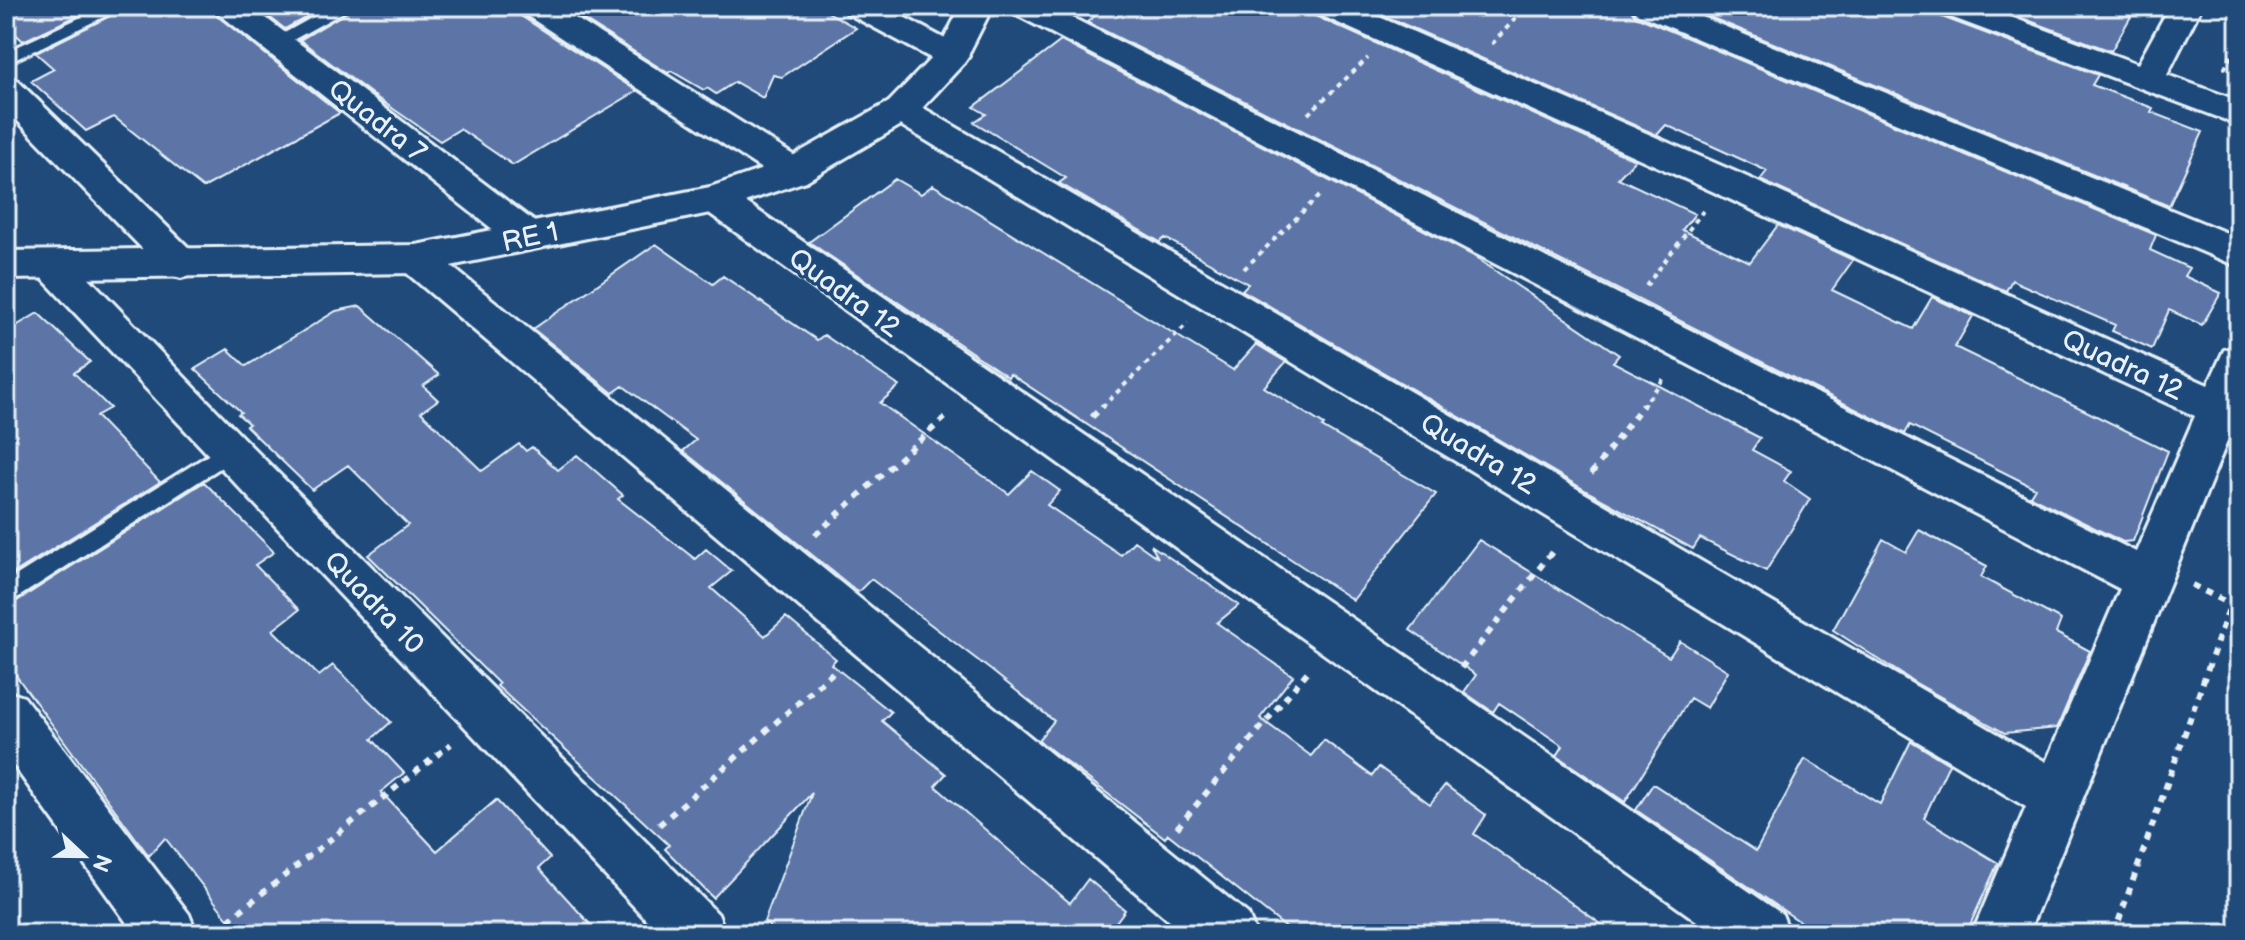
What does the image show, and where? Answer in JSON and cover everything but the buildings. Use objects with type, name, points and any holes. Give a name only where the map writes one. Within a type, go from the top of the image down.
[{"type":"street","name":"Quadra 7","points":[[229,6],[527,236]]},
{"type":"street","points":[[534,6],[793,172]]},
{"type":"street","points":[[858,6],[952,56]]},
{"type":"street","name":"RE 1","points":[[6,265],[55,267],[416,259],[715,199],[793,172],[901,110],[952,56],[977,6]]},
{"type":"street","points":[[1024,6],[1688,348],[2146,579]]},
{"type":"street","name":"Quadra 12","points":[[1327,6],[1725,182],[2218,408]]},
{"type":"street","points":[[1647,6],[2239,253]]},
{"type":"street","points":[[1951,6],[2239,114]]},
{"type":"street","points":[[2147,80],[2186,6]]},
{"type":"street","points":[[6,89],[181,264]]},
{"type":"street","name":"Quadra 12","points":[[901,110],[2056,796]]},
{"type":"street","name":"Quadra 12","points":[[715,199],[1061,447],[1337,635],[1762,934]]},
{"type":"street","points":[[416,259],[1228,934]]},
{"type":"street","name":"Quadra 10","points":[[55,267],[229,451],[698,934]]},
{"type":"street","points":[[2000,934],[2239,361]]},
{"type":"street","points":[[6,714],[169,934]]},
{"type":"lane","points":[[6,59],[118,6]]},
{"type":"lane","points":[[278,41],[346,6]]},
{"type":"lane","points":[[6,595],[229,451]]},
{"type":"path","points":[[1469,68],[1527,6]]},
{"type":"path","points":[[1281,140],[1392,36]]},
{"type":"path","points":[[2239,40],[2225,68],[2239,75]]},
{"type":"path","points":[[1061,447],[1344,172]]},
{"type":"path","points":[[1624,315],[1725,182]]},
{"type":"path","points":[[1433,703],[1688,348]]},
{"type":"path","points":[[783,565],[978,388]]},
{"type":"path","points":[[2114,934],[2239,580]]},
{"type":"path","points":[[1146,866],[1337,635]]},
{"type":"path","points":[[623,857],[872,638]]},
{"type":"path","points":[[211,934],[486,716]]}]
